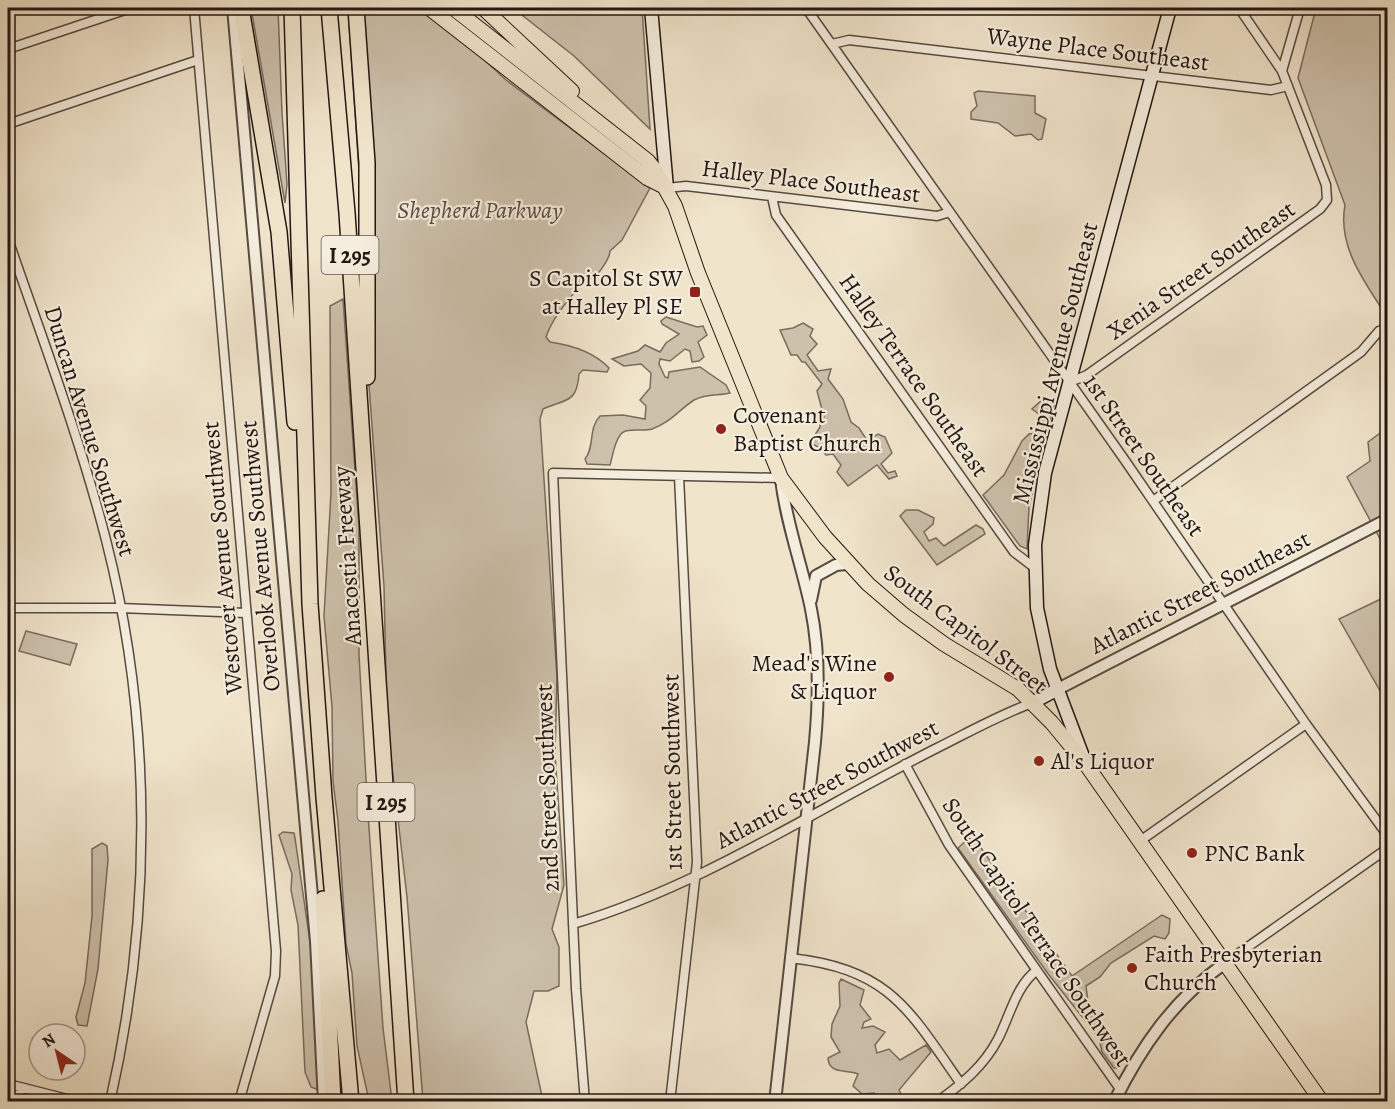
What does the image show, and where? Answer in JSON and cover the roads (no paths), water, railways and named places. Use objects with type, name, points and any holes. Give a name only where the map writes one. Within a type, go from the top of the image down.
[{"type":"highway","points":[[241,8],[277,212],[296,440],[307,490]]},
{"type":"highway","name":"Anacostia Freeway","points":[[292,8],[311,623],[351,1101]]},
{"type":"highway","name":"Anacostia Freeway","points":[[329,8],[345,180],[406,1101]]},
{"type":"highway","points":[[356,8],[366,137],[368,217],[367,380],[370,443],[366,503]]},
{"type":"highway","points":[[324,797],[321,855],[333,1101]]},
{"type":"main road","points":[[429,8],[646,178],[667,188]]},
{"type":"main road","points":[[453,8],[604,126]]},
{"type":"main road","points":[[483,8],[577,96],[604,126]]},
{"type":"main road","points":[[651,8],[667,188]]},
{"type":"main road","name":"Mississippi Avenue Southeast","points":[[1085,763],[1050,669],[1042,637],[1035,568],[1038,513],[1043,484],[1170,8]]},
{"type":"main road","name":"South Capitol Street","points":[[604,126],[648,161],[667,188],[781,478],[847,564],[876,592],[917,625],[1014,686],[1085,763],[1322,1101]]},
{"type":"main road","name":"Atlantic Street Southeast","points":[[1032,703],[1058,689]]},
{"type":"street","points":[[8,49],[131,8]]},
{"type":"street","name":"Westover Avenue Southwest","points":[[194,8],[276,959],[275,976],[239,1101]]},
{"type":"street","name":"Overlook Avenue Southwest","points":[[233,8],[316,941],[324,1101]]},
{"type":"street","name":"1st Street Southeast","points":[[806,8],[1070,382],[1306,724],[1388,836]]},
{"type":"street","points":[[1239,8],[1282,71],[1288,86]]},
{"type":"street","points":[[1282,71],[1300,8]]},
{"type":"street","name":"Wayne Place Southeast","points":[[832,44],[849,40],[1271,90],[1288,86]]},
{"type":"street","points":[[8,124],[198,60]]},
{"type":"street","name":"Xenia Street Southeast","points":[[1070,382],[1087,375],[1323,207],[1328,197],[1327,189],[1288,86]]},
{"type":"street","name":"Halley Place Southeast","points":[[667,188],[686,186],[937,216],[950,212]]},
{"type":"street","name":"Halley Terrace Southeast","points":[[772,197],[776,215],[1014,552],[1035,568]]},
{"type":"street","name":"Duncan Avenue Southwest","points":[[8,239],[96,502],[120,608],[130,665],[139,742],[141,867],[133,974],[110,1101]]},
{"type":"street","points":[[1153,501],[1361,352],[1379,331]]},
{"type":"street","name":"2nd Street Southwest","points":[[585,1101],[573,924],[553,473],[679,476]]},
{"type":"street","points":[[679,476],[781,478],[784,509],[811,606],[817,646],[818,703],[775,1101]]},
{"type":"street","name":"1st Street Southwest","points":[[670,1101],[695,875],[696,846],[679,476]]},
{"type":"street","name":"Atlantic Street Southeast","points":[[1058,689],[1388,519]]},
{"type":"street","points":[[811,606],[816,576],[836,565],[847,564]]},
{"type":"street","points":[[8,608],[120,608],[246,613]]},
{"type":"street","name":"Atlantic Street Southwest","points":[[573,924],[618,909],[695,875],[905,764],[1009,711],[1032,703]]},
{"type":"street","points":[[1140,841],[1306,724]]},
{"type":"street","name":"South Capitol Terrace Southwest","points":[[905,764],[949,845],[1120,1089]]},
{"type":"street","points":[[1114,1101],[1141,1052],[1161,1022],[1194,987],[1388,848]]},
{"type":"street","points":[[790,958],[840,966],[886,989],[913,1015],[961,1084]]},
{"type":"street","points":[[937,1101],[961,1084],[989,1054],[1024,984],[1036,971]]},
{"type":"street","points":[[8,1084],[79,1101]]},
{"type":"street","points":[[17,1101],[20,1087]]},
{"type":"waterway","points":[[1388,122],[1383,169],[1388,202]]},
{"type":"place","name":"S Capitol St SW at Halley Pl SE","points":[[695,292]]},
{"type":"place","name":"Covenant Baptist Church","points":[[721,429]]},
{"type":"place","name":"Mead's Wine & Liquor","points":[[889,677]]},
{"type":"place","name":"Al's Liquor","points":[[1039,761]]},
{"type":"place","name":"PNC Bank","points":[[1192,853]]},
{"type":"place","name":"Faith Presbyterian Church","points":[[1132,968]]},
{"type":"park label","name":"Shepherd Parkway","points":[[480,210]]}]
